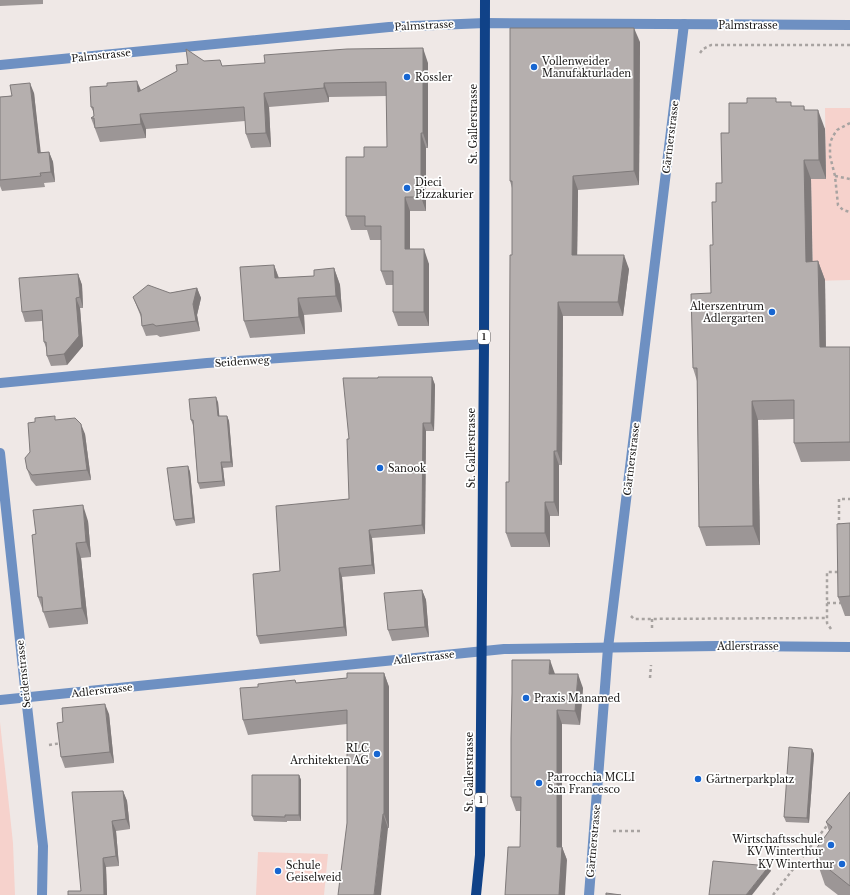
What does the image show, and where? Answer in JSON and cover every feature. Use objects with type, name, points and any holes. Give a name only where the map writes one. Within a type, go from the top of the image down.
[{"type":"main road","name":"St. Gallerstrasse","points":[[476,895],[480,855],[486,0]]},
{"type":"street","name":"Palmstrasse","points":[[0,65],[375,28],[486,23],[850,25]]},
{"type":"street","name":"Gärtnerstrasse","points":[[589,895],[608,648],[684,24]]},
{"type":"street","name":"Seidenweg","points":[[0,383],[207,363],[484,344]]},
{"type":"street","name":"Seidenstrasse","points":[[0,453],[43,846],[42,895]]},
{"type":"street","name":"Adlerstrasse","points":[[0,700],[504,649],[717,646],[846,647]]},
{"type":"path","points":[[698,56],[703,49],[711,46],[850,46]]},
{"type":"path","points":[[850,123],[837,130],[830,143],[830,156],[835,176],[838,205],[843,210],[850,212]]},
{"type":"path","points":[[835,176],[850,180]]},
{"type":"path","points":[[839,528],[839,499],[850,499]]},
{"type":"path","points":[[839,564],[839,572],[827,572],[827,623],[846,647]]},
{"type":"path","points":[[827,603],[845,603]]},
{"type":"path","points":[[629,615],[634,619],[827,618]]},
{"type":"path","points":[[773,895],[831,820]]},
{"type":"path","points":[[594,830],[607,832],[640,830]]},
{"type":"shaded area","points":[[825,108],[850,108],[850,280],[813,281],[811,179],[826,178]]},
{"type":"shaded area","points":[[0,722],[13,843],[15,895],[0,895]]},
{"type":"shaded area","points":[[258,852],[328,854],[324,895],[256,895]]},
{"type":"building","points":[[510,28],[634,28],[634,171],[573,176],[572,255],[624,255],[618,302],[558,302],[557,451],[554,451],[554,502],[545,502],[545,533],[506,533],[506,482],[509,482],[510,255],[512,255],[512,181],[510,181]]},
{"type":"building","points":[[423,48],[421,197],[405,197],[405,249],[424,249],[424,312],[393,312],[393,271],[381,271],[381,226],[365,226],[365,216],[346,216],[346,157],[364,157],[364,147],[387,147],[386,82],[324,83],[324,88],[264,93],[266,133],[246,134],[244,107],[140,114],[141,124],[95,128],[94,118],[91,118],[94,116],[93,107],[91,107],[90,87],[107,86],[107,83],[137,81],[138,92],[177,71],[176,65],[188,64],[186,49],[204,61],[220,60],[222,66],[265,63],[264,55],[347,49]]},
{"type":"building","points":[[30,83],[38,153],[49,152],[51,172],[40,173],[41,176],[0,180],[0,97],[12,96],[10,85]]},
{"type":"building","name":"Alterszentrum Adlergarten","points":[[747,98],[776,98],[776,102],[791,102],[791,106],[804,106],[804,110],[818,110],[819,160],[804,160],[806,262],[818,261],[820,347],[850,347],[850,442],[794,443],[794,400],[752,401],[753,526],[699,527],[697,368],[693,368],[691,294],[711,293],[710,245],[713,245],[712,202],[716,202],[716,183],[722,183],[721,133],[729,133],[729,103],[747,103]]},
{"type":"building","points":[[274,265],[275,278],[314,276],[314,270],[334,268],[336,296],[298,298],[299,317],[244,321],[240,267]]},
{"type":"building","points":[[78,274],[80,297],[76,298],[79,336],[64,354],[47,356],[46,342],[44,342],[42,310],[22,312],[19,278]]},
{"type":"building","points":[[148,285],[170,293],[197,288],[193,304],[196,321],[156,326],[153,324],[142,326],[141,314],[133,297]]},
{"type":"building","points":[[432,377],[431,423],[423,423],[422,525],[369,530],[372,565],[339,568],[344,627],[257,636],[253,574],[280,571],[276,506],[349,499],[347,439],[349,439],[343,378]]},
{"type":"building","points":[[216,397],[218,416],[227,416],[231,462],[221,462],[223,481],[198,483],[193,420],[191,420],[189,399]]},
{"type":"building","points":[[55,416],[55,420],[75,418],[81,424],[87,470],[32,475],[27,469],[25,458],[30,452],[28,423],[35,422],[35,418]]},
{"type":"building","points":[[188,466],[193,518],[174,520],[167,468]]},
{"type":"building","points":[[83,505],[86,542],[76,543],[82,608],[43,612],[42,597],[38,597],[32,535],[36,534],[33,510]]},
{"type":"building","points":[[850,523],[850,596],[838,597],[837,524]]},
{"type":"building","points":[[422,590],[425,627],[388,630],[384,593]]},
{"type":"building","points":[[512,660],[550,660],[549,674],[578,674],[575,711],[557,710],[557,847],[562,847],[559,895],[505,895],[508,847],[520,847],[521,797],[511,797]]},
{"type":"building","points":[[347,673],[384,673],[384,814],[374,895],[338,895],[347,823],[347,710],[243,720],[240,688],[258,687],[258,684],[295,680],[296,683],[347,678]]},
{"type":"building","points":[[105,704],[110,752],[61,757],[57,723],[63,722],[62,708]]},
{"type":"building","points":[[789,747],[812,749],[807,818],[784,817]]},
{"type":"building","points":[[252,775],[299,775],[299,815],[285,815],[285,817],[252,816]]},
{"type":"building","points":[[123,791],[126,819],[112,821],[116,856],[103,858],[104,895],[68,895],[68,891],[81,891],[72,792]]},
{"type":"building","points":[[850,792],[850,886],[816,859],[820,853],[816,849],[832,827],[826,822]]},
{"type":"building","points":[[713,861],[769,866],[746,895],[709,895]]},
{"type":"building","points":[[606,893],[621,895],[606,895]]},
{"type":"place","name":"Vollenweider Manufakturladen","points":[[534,67]]},
{"type":"place","name":"Rössler","points":[[407,77]]},
{"type":"place","name":"Dieci Pizzakurier","points":[[407,188]]},
{"type":"place","name":"Alterszentrum Adlergarten","points":[[772,312]]},
{"type":"place","name":"Sanook","points":[[380,468]]},
{"type":"place","name":"Praxis Manamed","points":[[526,698]]},
{"type":"place","name":"RLC Architekten AG","points":[[377,754]]},
{"type":"place","name":"Gärtnerparkplatz","points":[[698,779]]},
{"type":"place","name":"Parrocchia MCLI San Francesco","points":[[539,783]]},
{"type":"place","name":"Wirtschaftsschule KV Winterthur","points":[[831,845]]},
{"type":"place","name":"KV Winterthur","points":[[842,864]]},
{"type":"place","name":"Schule Geiselweid","points":[[278,871]]}]
